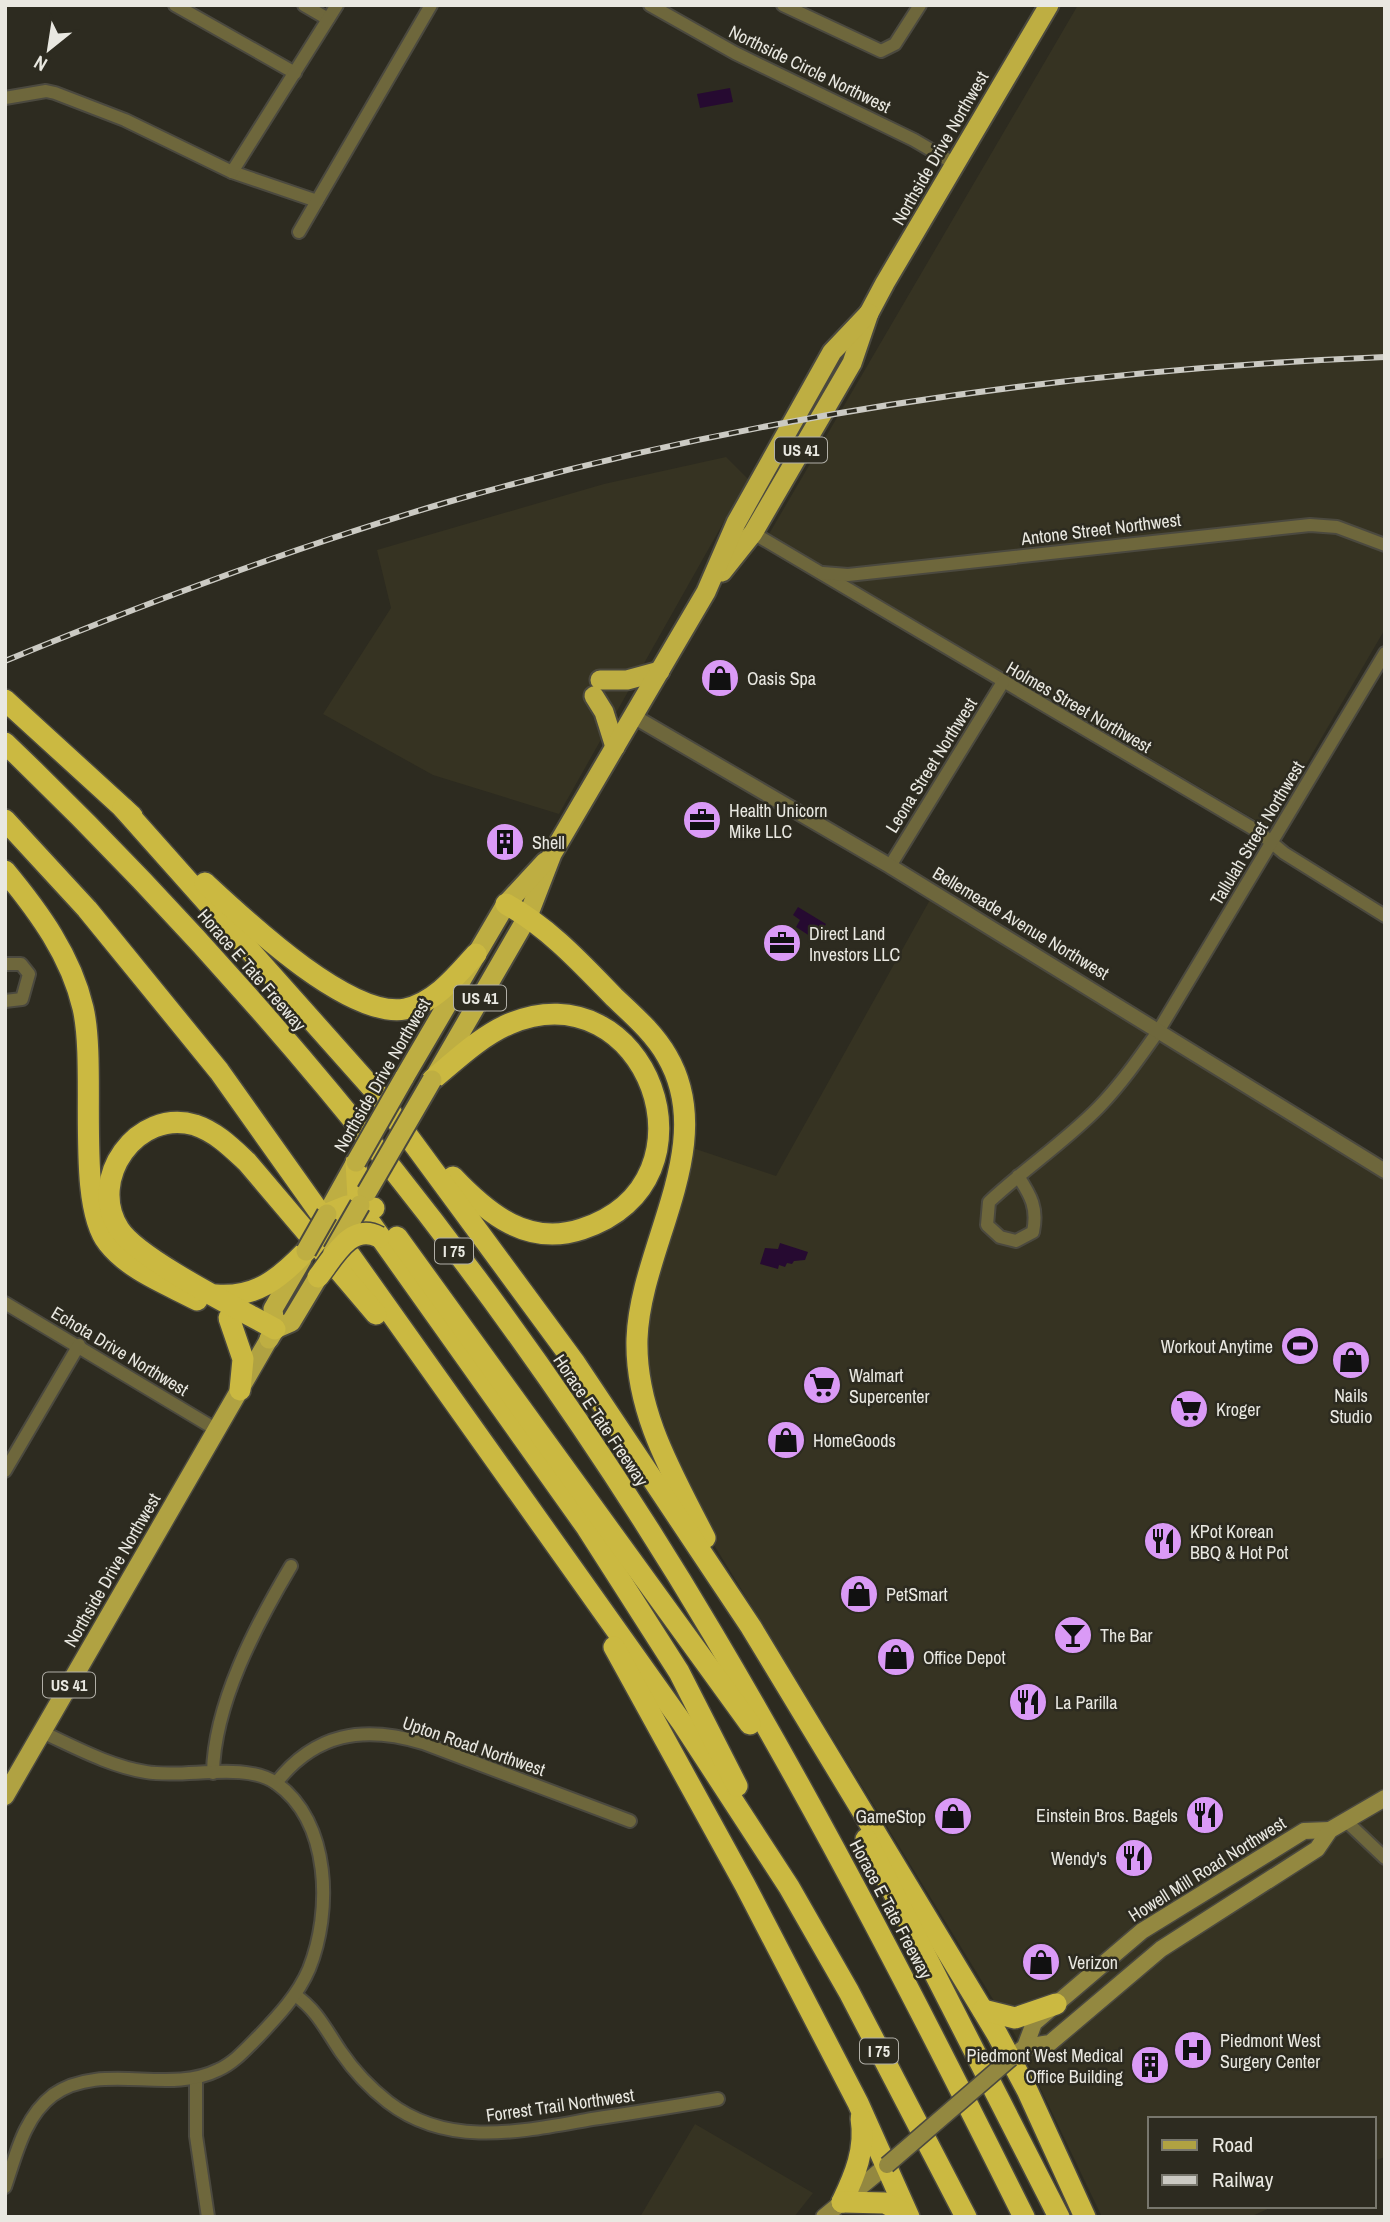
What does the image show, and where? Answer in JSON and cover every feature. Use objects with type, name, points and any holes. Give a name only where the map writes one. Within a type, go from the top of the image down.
[{"type":"highway","name":"Northside Drive Northwest","points":[[706,592],[753,533],[852,363],[869,313],[1049,5]]},
{"type":"highway","name":"Northside Drive Northwest","points":[[272,1334],[291,1322],[368,1202],[432,1080],[528,916],[552,854],[706,592],[736,523],[832,352],[869,313]]},
{"type":"highway","points":[[615,747],[597,688],[660,671]]},
{"type":"highway","points":[[10,704],[282,951],[366,1004],[388,1010],[419,1005],[453,979],[477,954]]},
{"type":"highway","name":"Horace E Tate Freeway","points":[[5,743],[196,939],[402,1183],[498,1310],[604,1462],[714,1635],[885,1941],[1024,2217]]},
{"type":"highway","points":[[123,808],[380,1098],[482,1208],[512,1226],[528,1231],[562,1233],[586,1228],[609,1218],[637,1193],[657,1153],[659,1105],[651,1080],[638,1058],[622,1041],[579,1018],[557,1015],[532,1017],[509,1024],[484,1038],[432,1080]]},
{"type":"highway","name":"I 75","points":[[5,820],[87,909],[219,1072],[682,1724],[789,1887],[849,1992],[966,2217]]},
{"type":"highway","name":"Northside Drive Northwest","points":[[306,1251],[506,904],[552,854]]},
{"type":"highway","points":[[5,871],[54,937],[76,981],[83,1010],[90,1076],[91,1192],[97,1227],[108,1243],[135,1267],[229,1318],[272,1334]]},
{"type":"highway","points":[[506,904],[545,927],[650,1033],[667,1056],[679,1081],[685,1111],[685,1141],[642,1297],[637,1338],[640,1382],[656,1440],[751,1627]]},
{"type":"highway","points":[[380,1098],[575,1363],[751,1627],[983,2010],[1018,2053],[1085,2217]]},
{"type":"highway","points":[[272,1334],[215,1295],[144,1253],[120,1230],[113,1218],[109,1188],[116,1163],[131,1142],[152,1128],[176,1122],[211,1131],[247,1161],[493,1456]]},
{"type":"highway","points":[[356,1161],[379,1237],[587,1528],[679,1672],[789,1887]]},
{"type":"highway","points":[[368,1202],[690,1637],[819,1823]]},
{"type":"highway","points":[[327,1214],[342,1207],[368,1202]]},
{"type":"highway","points":[[314,1284],[356,1235],[369,1232],[379,1237]]},
{"type":"highway","points":[[215,1295],[248,1294],[268,1286],[292,1270],[306,1251]]},
{"type":"highway","name":"Northside Drive Northwest","points":[[272,1334],[273,1309],[292,1270]]},
{"type":"highway","points":[[229,1318],[243,1359],[240,1390]]},
{"type":"highway","points":[[563,1554],[745,1885],[858,2103],[908,2215]]},
{"type":"highway","points":[[780,1676],[1059,2217]]},
{"type":"highway","points":[[983,2010],[1016,2018],[1056,2004]]},
{"type":"highway","points":[[858,2103],[862,2148],[855,2175],[842,2202],[885,2203],[908,2215]]},
{"type":"main road","name":"Northside Drive Northwest","points":[[5,1796],[272,1334]]},
{"type":"main road","name":"Howell Mill Road Northwest","points":[[1018,2053],[1050,2042],[1161,1949],[1317,1849],[1330,1830],[1385,1798]]},
{"type":"main road","name":"Howell Mill Road Northwest","points":[[824,2217],[1018,2053],[1034,2024],[1142,1931],[1304,1831],[1330,1830]]},
{"type":"street","points":[[174,5],[295,73]]},
{"type":"street","points":[[304,5],[328,19]]},
{"type":"street","points":[[232,172],[337,5]]},
{"type":"street","points":[[299,232],[431,5]]},
{"type":"street","name":"Northside Circle Northwest","points":[[650,5],[735,53],[914,140],[955,164]]},
{"type":"street","points":[[783,5],[881,51],[895,44],[920,5]]},
{"type":"street","points":[[5,98],[46,91],[55,93],[125,120],[232,172],[317,201]]},
{"type":"street","name":"Antone Street Northwest","points":[[819,573],[848,575],[1310,525],[1336,527],[1385,545]]},
{"type":"street","name":"Holmes Street Northwest","points":[[753,533],[1272,842],[1385,916]]},
{"type":"street","name":"Tallulah Street Northwest","points":[[1018,1176],[1098,1108],[1131,1071],[1159,1030],[1385,653]]},
{"type":"street","name":"Leona Street Northwest","points":[[890,866],[1003,682]]},
{"type":"street","name":"Bellemeade Avenue Northwest","points":[[633,716],[890,866],[1385,1171]]},
{"type":"street","points":[[5,964],[21,964],[29,974],[22,999],[5,1001]]},
{"type":"street","points":[[1018,1176],[1031,1196],[1037,1214],[1033,1232],[1016,1241],[1000,1237],[988,1225],[989,1202],[1018,1176]]},
{"type":"street","name":"Echota Drive Northwest","points":[[5,1303],[217,1430]]},
{"type":"street","points":[[5,1471],[79,1345]]},
{"type":"street","points":[[213,1773],[215,1742],[240,1662],[260,1619],[291,1566]]},
{"type":"street","points":[[5,2188],[25,2130],[43,2104],[54,2095],[88,2081],[196,2078],[218,2071],[238,2057],[295,1995],[308,1970],[318,1941],[323,1876],[317,1849],[307,1823],[290,1796],[276,1783],[248,1773],[167,1775],[127,1768],[42,1732]]},
{"type":"street","name":"Upton Road Northwest","points":[[276,1783],[296,1759],[321,1744],[352,1735],[388,1735],[423,1743],[630,1821]]},
{"type":"street","points":[[1346,1821],[1385,1858]]},
{"type":"street","name":"Forrest Trail Northwest","points":[[295,1995],[316,2012],[342,2053],[368,2085],[390,2104],[423,2123],[446,2129],[504,2134],[718,2099]]},
{"type":"street","points":[[196,2078],[197,2136],[208,2217]]},
{"type":"shaded area","points":[[1078,5],[1385,5],[1385,629],[1269,828],[769,534]]},
{"type":"shaded area","points":[[730,88],[733,102],[700,108],[697,94]]},
{"type":"shaded area","points":[[726,457],[748,479],[559,814],[433,775],[323,714],[391,608],[377,550],[604,484]]},
{"type":"shaded area","points":[[931,898],[1385,1177],[1385,2157],[1376,2160],[1376,2117],[1148,2117],[1148,2208],[1270,2208],[1250,2217],[1102,2217],[1015,2035],[695,1514],[634,1333],[681,1144],[776,1176]]},
{"type":"shaded area","points":[[798,907],[826,924],[816,940],[796,927],[800,920],[793,915]]},
{"type":"shaded area","points":[[780,1243],[808,1252],[805,1260],[787,1263],[785,1267],[779,1265],[778,1269],[760,1264],[765,1248],[778,1249]]},
{"type":"shaded area","points":[[695,2124],[813,2193],[794,2217],[640,2217]]},
{"type":"railway","points":[[5,661],[170,596],[336,537],[448,502],[679,444],[912,401],[1030,385],[1267,363],[1385,357]]},
{"type":"place","name":"Oasis Spa","points":[[720,678]]},
{"type":"place","name":"Health Unicorn Mike LLC","points":[[702,820]]},
{"type":"place","name":"Shell","points":[[505,842]]},
{"type":"place","name":"Direct Land Investors LLC","points":[[782,943]]},
{"type":"place","name":"Workout Anytime","points":[[1300,1346]]},
{"type":"place","name":"Nails Studio","points":[[1351,1360]]},
{"type":"place","name":"Walmart Supercenter","points":[[822,1385]]},
{"type":"place","name":"Kroger","points":[[1189,1409]]},
{"type":"place","name":"HomeGoods","points":[[786,1440]]},
{"type":"place","name":"KPot Korean BBQ & Hot Pot","points":[[1163,1541]]},
{"type":"place","name":"PetSmart","points":[[859,1594]]},
{"type":"place","name":"The Bar","points":[[1073,1635]]},
{"type":"place","name":"Office Depot","points":[[896,1657]]},
{"type":"place","name":"La Parilla","points":[[1028,1702]]},
{"type":"place","name":"Einstein Bros. Bagels","points":[[1205,1815]]},
{"type":"place","name":"GameStop","points":[[953,1816]]},
{"type":"place","name":"Wendy's","points":[[1134,1858]]},
{"type":"place","name":"Verizon","points":[[1041,1962]]},
{"type":"place","name":"Piedmont West Surgery Center","points":[[1193,2050]]},
{"type":"place","name":"Piedmont West Medical Office Building","points":[[1150,2065]]}]
